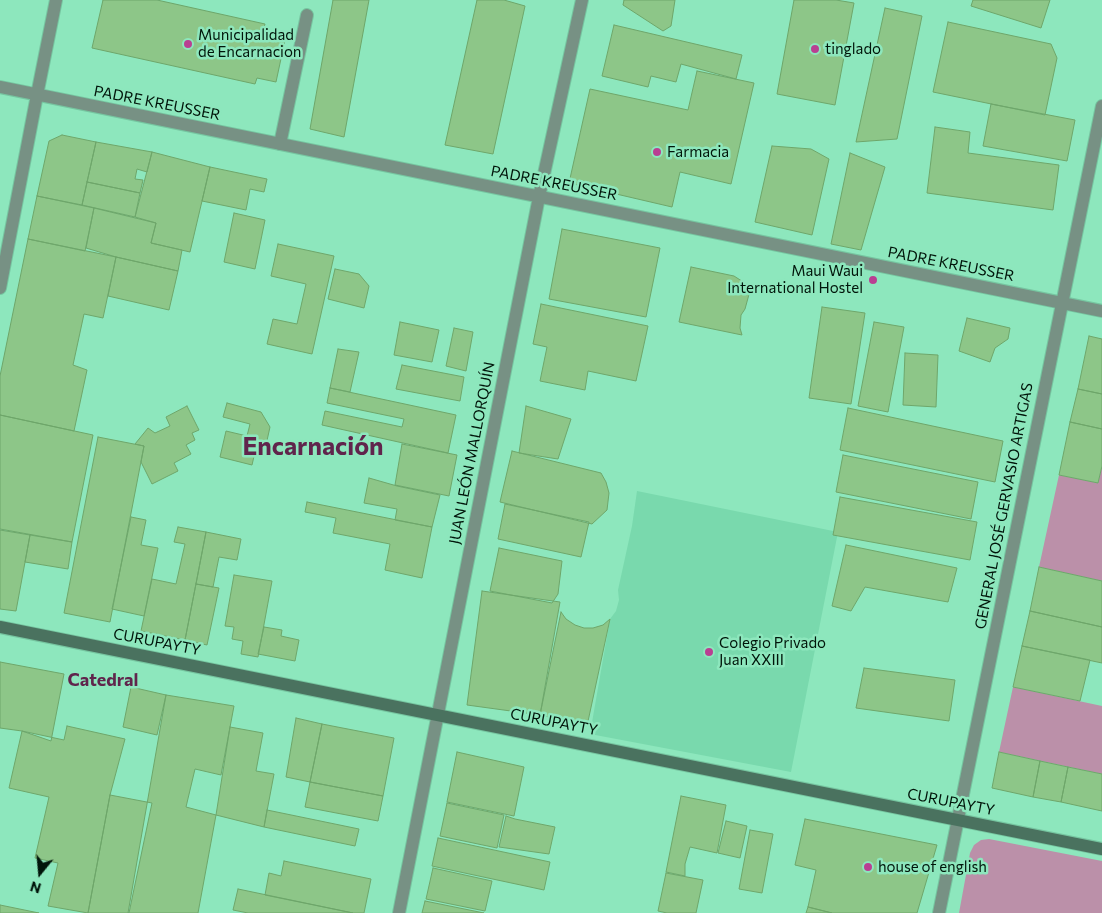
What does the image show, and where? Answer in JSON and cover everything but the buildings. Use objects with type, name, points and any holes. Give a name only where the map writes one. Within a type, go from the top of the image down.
[{"type":"street","points":[[0,288],[56,0]]},
{"type":"street","name":"JUAN LEÓN MALLORQUÍN","points":[[399,913],[436,715],[539,197],[582,0]]},
{"type":"street","points":[[280,144],[307,14]]},
{"type":"street","name":"PADRE KREUSSER","points":[[0,88],[1102,311]]},
{"type":"street","name":"GENERAL JOSÉ GERVASIO ARTIGAS","points":[[939,913],[1102,106]]},
{"type":"street","name":"CURUPAYTY","points":[[0,627],[1102,849]]},
{"type":"shaded area","points":[[1102,466],[1102,581],[1039,567],[1059,475],[1098,483]]},
{"type":"shaded area","name":"Colegio Privado Juan XXIII","points":[[637,491],[838,532],[791,772],[590,734],[610,619],[616,611],[619,600],[618,590],[632,526]]},
{"type":"shaded area","points":[[1013,687],[1102,706],[1102,774],[999,752]]},
{"type":"shaded area","points":[[989,839],[1102,861],[1102,913],[959,913],[970,853],[974,845],[981,840]]},
{"type":"place","name":"Municipalidad de Encarnacion","points":[[188,44]]},
{"type":"place","name":"tinglado","points":[[815,49]]},
{"type":"place","name":"Farmacia","points":[[657,152]]},
{"type":"place","name":"Maui Waui International Hostel","points":[[873,280]]},
{"type":"place","name":"Colegio Privado Juan XXIII","points":[[709,652]]},
{"type":"place","name":"house of english","points":[[868,867]]},
{"type":"district","name":"Encarnación","points":[[313,447]]},
{"type":"district","name":"Catedral","points":[[103,680]]}]
